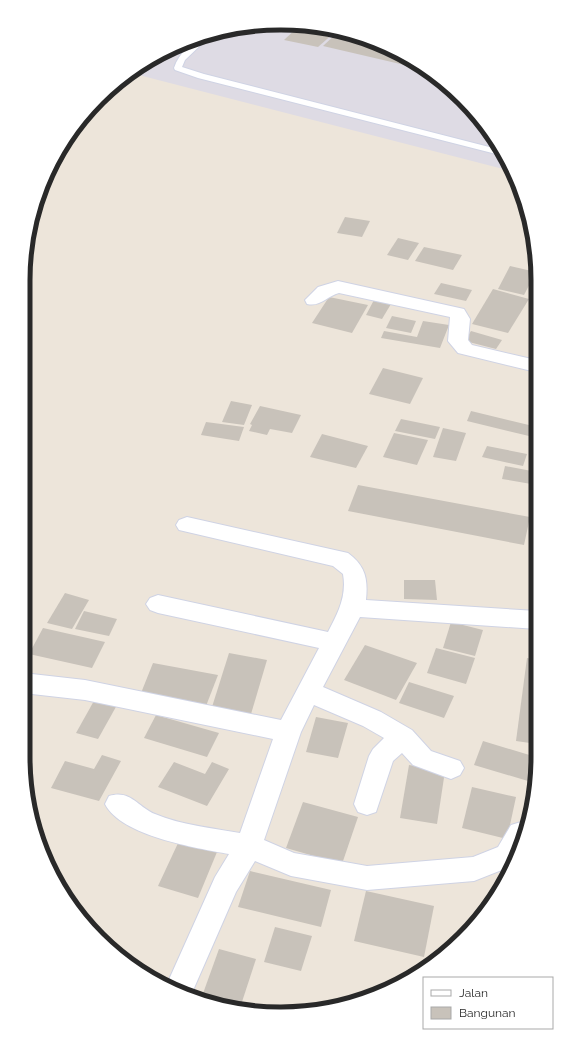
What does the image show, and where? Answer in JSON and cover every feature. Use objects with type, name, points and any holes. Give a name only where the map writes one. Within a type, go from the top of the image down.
[{"type":"street","points":[[314,300],[325,291],[338,287],[458,313],[461,318],[458,342],[465,349],[531,365]]},
{"type":"street","points":[[181,986],[225,886],[249,846],[288,732],[353,608],[356,577],[349,565],[340,559],[187,525]]},
{"type":"street","points":[[158,604],[334,642]]},
{"type":"street","points":[[353,608],[531,620]]},
{"type":"street","points":[[30,684],[84,690],[288,732]]},
{"type":"street","points":[[308,692],[372,719],[403,737],[422,758],[452,768]]},
{"type":"street","points":[[367,804],[382,756],[403,737]]},
{"type":"street","points":[[118,804],[147,823],[188,835],[249,846],[291,864],[367,878],[474,868],[508,855],[516,843]]},
{"type":"lane","points":[[195,45],[180,59],[178,68],[201,76],[495,152]]},
{"type":"shaded area","points":[[280,30],[313,32],[361,43],[391,56],[420,72],[446,92],[469,115],[489,141],[505,169],[138,75],[170,56],[200,43],[248,32]]},
{"type":"building","points":[[294,31],[313,32],[331,36],[318,47],[284,40]]},
{"type":"building","points":[[334,36],[361,43],[410,66],[323,46]]},
{"type":"building","points":[[345,217],[370,221],[362,237],[337,233]]},
{"type":"building","points":[[398,238],[419,243],[408,260],[387,255]]},
{"type":"building","points":[[424,247],[462,255],[453,270],[415,261]]},
{"type":"building","points":[[510,266],[530,271],[531,282],[524,295],[498,289]]},
{"type":"building","points":[[441,283],[472,290],[466,301],[434,294]]},
{"type":"building","points":[[493,289],[529,299],[508,333],[472,324]]},
{"type":"building","points":[[329,297],[368,305],[352,333],[312,323]]},
{"type":"building","points":[[374,300],[391,304],[382,319],[366,315]]},
{"type":"building","points":[[392,316],[416,321],[411,333],[386,328]]},
{"type":"building","points":[[423,321],[449,325],[440,348],[381,338],[384,331],[417,337]]},
{"type":"building","points":[[471,331],[502,340],[496,349],[465,341]]},
{"type":"building","points":[[383,368],[423,378],[410,404],[369,394]]},
{"type":"building","points":[[231,401],[252,405],[244,425],[222,422]]},
{"type":"building","points":[[260,406],[301,415],[292,433],[270,429],[267,435],[249,431],[252,425],[250,424]]},
{"type":"building","points":[[471,411],[531,426],[531,431],[529,436],[467,421]]},
{"type":"building","points":[[401,419],[440,427],[435,439],[395,431]]},
{"type":"building","points":[[206,422],[244,427],[239,441],[201,435]]},
{"type":"building","points":[[443,428],[466,433],[456,461],[433,457]]},
{"type":"building","points":[[394,433],[428,440],[417,465],[383,457]]},
{"type":"building","points":[[322,434],[368,446],[356,468],[310,457]]},
{"type":"building","points":[[487,446],[527,454],[523,466],[482,457]]},
{"type":"building","points":[[505,466],[531,471],[531,484],[502,479]]},
{"type":"building","points":[[358,485],[530,517],[524,545],[348,511]]},
{"type":"building","points":[[404,580],[435,580],[437,600],[404,599]]},
{"type":"building","points":[[65,593],[89,600],[72,629],[47,623]]},
{"type":"building","points":[[84,611],[117,619],[109,636],[75,629]]},
{"type":"building","points":[[451,622],[483,630],[475,656],[443,648]]},
{"type":"building","points":[[43,628],[105,642],[92,668],[30,654]]},
{"type":"building","points":[[365,645],[417,663],[396,700],[344,680]]},
{"type":"building","points":[[436,648],[475,658],[466,684],[427,673]]},
{"type":"building","points":[[229,653],[267,660],[251,714],[212,707]]},
{"type":"building","points":[[527,658],[531,659],[531,743],[516,741]]},
{"type":"building","points":[[153,663],[218,675],[206,706],[141,693]]},
{"type":"building","points":[[409,682],[454,696],[444,718],[399,703]]},
{"type":"building","points":[[95,699],[117,705],[98,739],[76,733]]},
{"type":"building","points":[[156,715],[219,733],[207,757],[144,738]]},
{"type":"building","points":[[316,717],[348,723],[338,758],[306,752]]},
{"type":"building","points":[[483,741],[531,755],[528,781],[474,765]]},
{"type":"building","points":[[102,755],[121,761],[99,801],[51,788],[65,761],[94,769]]},
{"type":"building","points":[[174,762],[205,774],[212,762],[229,769],[207,806],[158,787]]},
{"type":"building","points":[[409,765],[445,771],[437,824],[400,818]]},
{"type":"building","points":[[472,787],[516,797],[507,839],[462,828]]},
{"type":"building","points":[[303,802],[358,817],[342,864],[286,848]]},
{"type":"building","points":[[179,841],[217,852],[198,898],[158,886]]},
{"type":"building","points":[[250,871],[331,890],[321,927],[238,907]]},
{"type":"building","points":[[366,891],[434,906],[424,957],[354,941]]},
{"type":"building","points":[[275,927],[312,936],[301,971],[264,962]]},
{"type":"building","points":[[219,949],[256,959],[241,1004],[203,995]]}]
